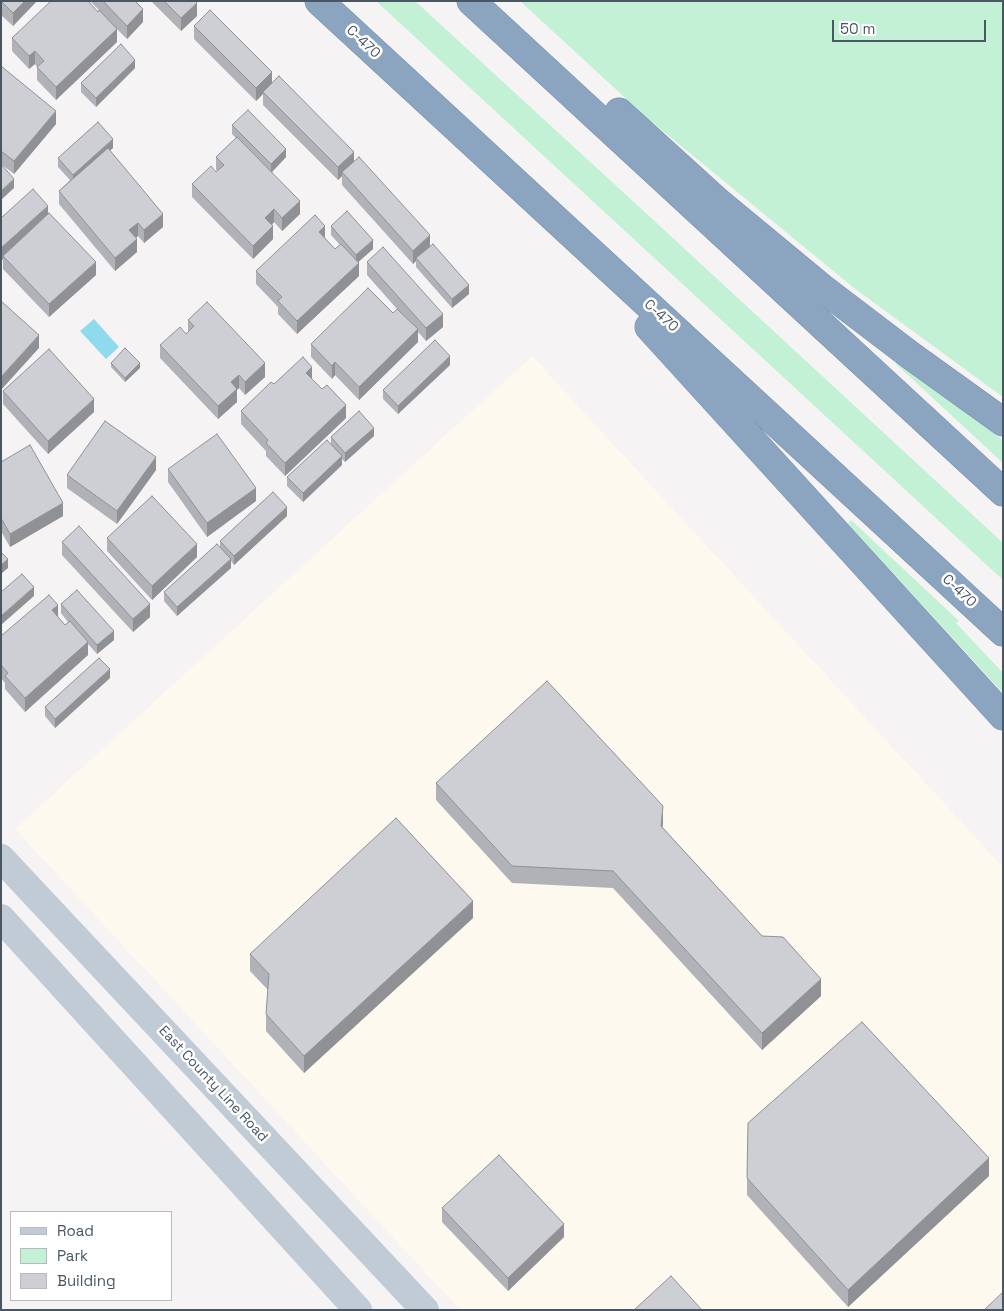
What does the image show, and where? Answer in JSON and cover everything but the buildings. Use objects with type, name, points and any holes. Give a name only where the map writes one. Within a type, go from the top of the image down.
[{"type":"highway","name":"C-470","points":[[319,1],[1003,632]]},
{"type":"highway","points":[[471,1],[1003,492]]},
{"type":"highway","points":[[532,58],[599,94],[718,202],[776,251],[840,302],[1003,422]]},
{"type":"highway","points":[[527,194],[543,224],[605,282],[657,335],[1003,716]]},
{"type":"main road","name":"East County Line Road","points":[[1,858],[425,1310]]},
{"type":"main road","points":[[1,918],[358,1310]]},
{"type":"shaded area","points":[[532,356],[1003,867],[1003,1310],[460,1310],[15,829]]},
{"type":"green space","points":[[376,1],[415,1],[649,216],[1003,543],[1003,580]]},
{"type":"green space","points":[[520,1],[1003,1],[1003,397],[854,288],[646,117]]},
{"type":"green space","points":[[897,362],[1003,440],[1003,463],[896,364]]},
{"type":"green space","points":[[851,520],[959,621],[956,623],[1003,673],[1003,693],[848,524]]},
{"type":"water","points":[[94,319],[119,347],[106,359],[80,331]]}]
